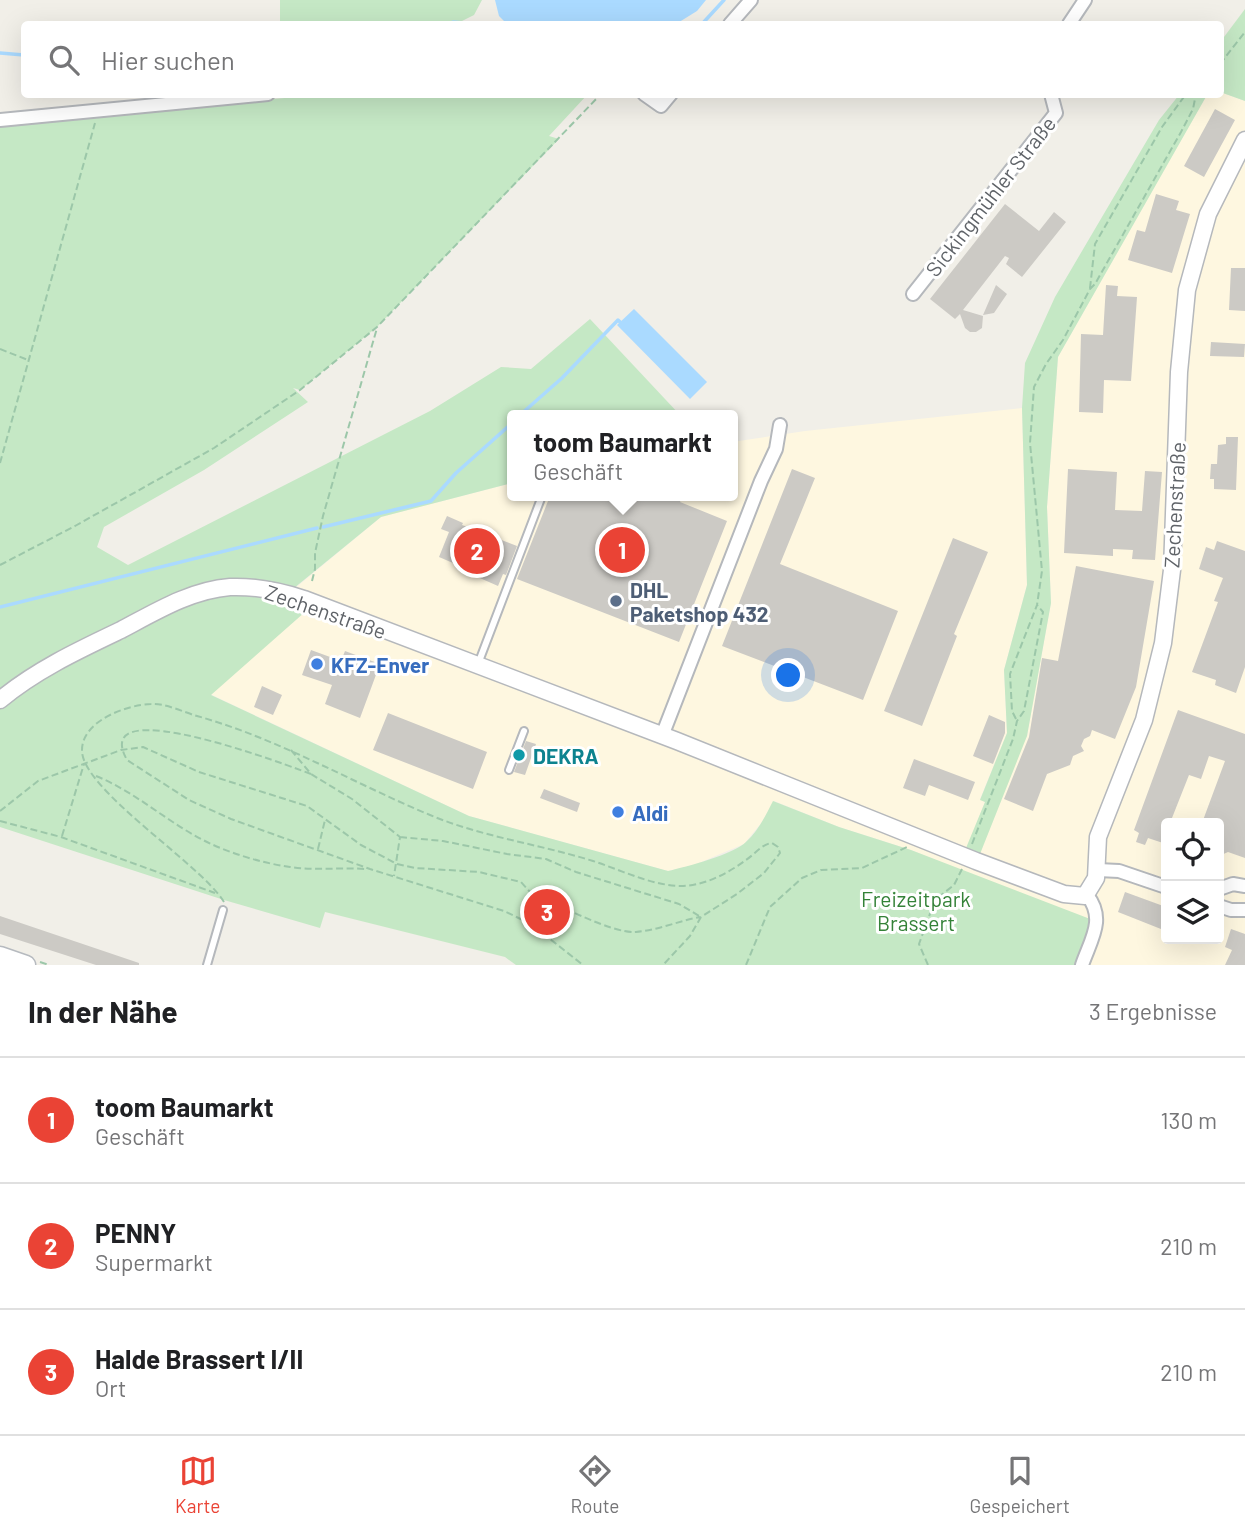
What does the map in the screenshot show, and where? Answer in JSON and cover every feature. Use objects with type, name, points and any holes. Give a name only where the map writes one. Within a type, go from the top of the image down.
[{"type":"main road","points":[[0,956],[26,965]]},
{"type":"street","points":[[733,21],[751,0]]},
{"type":"street","points":[[1071,21],[1085,0]]},
{"type":"street","points":[[0,120],[228,98]]},
{"type":"street","points":[[650,98],[661,106],[668,98]]},
{"type":"street","name":"Sickingmühler Straße","points":[[913,295],[1056,113],[1052,98]]},
{"type":"street","name":"Zechenstraße","points":[[0,700],[17,686],[63,658],[181,600],[228,587],[262,588],[288,594],[662,736],[965,862],[1064,894],[1082,897],[1087,895],[1093,886],[1097,870],[1098,837],[1144,720],[1163,643],[1172,570],[1179,372],[1187,290],[1208,214],[1245,140]]},
{"type":"street","points":[[662,736],[761,481],[776,449],[780,425]]},
{"type":"street","points":[[1097,870],[1119,871],[1161,885]]},
{"type":"street","points":[[1224,887],[1233,884],[1245,886]]},
{"type":"street","points":[[1082,965],[1098,922],[1095,905],[1087,895]]},
{"type":"street","points":[[1224,908],[1245,910]]},
{"type":"lane","points":[[477,666],[540,501]]},
{"type":"lane","points":[[509,770],[524,731]]},
{"type":"lane","points":[[207,965],[223,910]]},
{"type":"path","points":[[1224,59],[1245,32]]},
{"type":"path","points":[[0,565],[214,448],[300,390],[377,327],[597,98]]},
{"type":"path","points":[[1090,289],[1095,244],[1162,127],[1183,98]]},
{"type":"path","points":[[1017,721],[1012,710],[1010,674],[1041,588],[1042,552],[1030,443],[1034,387],[1181,132],[1195,98]]},
{"type":"path","points":[[0,463],[98,111]]},
{"type":"path","points":[[312,581],[323,516],[377,327]]},
{"type":"path","points":[[0,349],[30,360]]},
{"type":"path","points":[[928,965],[919,944],[935,900],[954,885],[965,862],[1013,739],[1017,721],[1024,711],[1043,612],[1037,605]]},
{"type":"path","points":[[0,811],[38,781],[85,763],[121,750],[143,747],[198,772],[307,806],[360,845],[397,864],[415,869],[479,872],[521,882],[530,892],[613,930],[633,932],[701,917],[764,873],[780,853],[778,846],[765,844],[747,860],[716,879],[682,886],[656,883],[592,860],[463,827],[430,815],[289,749],[228,724],[152,703],[118,712],[90,729],[84,739],[82,752],[85,763],[93,775],[103,788],[204,878],[224,900],[223,910]]},
{"type":"path","points":[[121,750],[126,737],[136,732],[168,732],[243,749],[311,774],[352,799],[400,838],[443,841],[546,859],[589,877],[679,904],[701,917]]},
{"type":"path","points":[[289,749],[311,774]]},
{"type":"path","points":[[121,750],[127,760],[189,800],[231,819],[370,869],[504,911],[531,924],[583,965]]},
{"type":"path","points":[[61,837],[85,763]]},
{"type":"path","points":[[93,775],[118,785],[207,842],[236,854],[291,868],[370,869]]},
{"type":"path","points":[[318,850],[325,819]]},
{"type":"path","points":[[0,821],[61,837],[216,894]]},
{"type":"path","points":[[393,877],[400,838]]},
{"type":"path","points":[[746,965],[769,907],[803,878],[821,870],[862,868],[914,845]]},
{"type":"path","points":[[663,965],[690,936],[701,917]]},
{"type":"shaded area","points":[[1224,93],[1245,101],[1245,965],[1082,965],[965,872],[774,801],[762,822],[744,844],[694,865],[668,871],[469,816],[210,694],[305,612],[288,594],[381,517],[507,484],[507,501],[738,501],[738,441],[805,431],[1022,408],[1027,585],[1004,670],[1007,733],[980,799],[985,802],[967,848],[1027,736],[1051,603],[1047,507],[1058,357],[1205,98],[1224,98]]},
{"type":"green space","points":[[280,0],[482,0],[474,15],[462,21],[280,21]]},
{"type":"green space","points":[[1245,9],[1245,101],[1224,93],[1224,37]]},
{"type":"green space","name":"Freizeitpark Brassert","points":[[284,98],[584,98],[549,136],[559,139],[377,327],[300,390],[293,388],[308,402],[204,470],[104,527],[97,547],[128,565],[430,411],[501,367],[531,369],[590,319],[675,410],[507,410],[507,484],[381,517],[288,593],[305,612],[211,695],[469,816],[668,871],[709,860],[740,847],[758,828],[773,801],[839,827],[911,850],[1098,922],[1082,965],[516,965],[505,957],[325,912],[320,928],[224,900],[0,827],[0,123]]},
{"type":"green space","points":[[1177,98],[1205,98],[1058,357],[1047,507],[1051,603],[1027,736],[980,854],[966,848],[985,802],[980,800],[1007,733],[1004,670],[1027,585],[1022,408],[1025,363],[1055,297],[1159,120]]},
{"type":"water","points":[[495,0],[706,0],[697,11],[681,21],[504,21],[499,16]]},
{"type":"water","points":[[634,309],[707,382],[690,399],[617,325]]},
{"type":"building","points":[[1215,109],[1235,120],[1204,177],[1184,166]]},
{"type":"building","points":[[1156,194],[1179,201],[1176,210],[1190,214],[1172,273],[1128,260],[1137,230],[1145,232]]},
{"type":"building","points":[[1005,204],[1039,231],[1054,212],[1066,222],[1022,277],[1006,264],[1009,258],[1005,256],[963,310],[983,316],[982,328],[970,332],[965,328],[960,314],[955,319],[930,299]]},
{"type":"building","points":[[1231,268],[1245,268],[1245,311],[1229,310]]},
{"type":"building","points":[[996,285],[1007,294],[994,313],[983,315]]},
{"type":"building","points":[[1106,285],[1118,286],[1117,296],[1137,297],[1131,381],[1104,380],[1103,413],[1079,412],[1081,334],[1103,335]]},
{"type":"building","points":[[1211,342],[1245,344],[1244,357],[1210,356]]},
{"type":"building","points":[[1226,437],[1238,437],[1236,490],[1214,489],[1214,479],[1210,479],[1211,464],[1217,464],[1218,445],[1226,444]]},
{"type":"building","points":[[792,469],[815,478],[780,564],[898,611],[863,700],[722,646]]},
{"type":"building","points":[[1068,469],[1117,472],[1115,510],[1142,511],[1145,471],[1162,472],[1155,560],[1132,559],[1133,550],[1113,549],[1113,556],[1064,553]]},
{"type":"building","points":[[548,501],[680,501],[727,521],[679,642],[517,579]]},
{"type":"building","points":[[447,516],[463,523],[462,525],[517,546],[506,575],[503,574],[498,586],[439,557],[449,532],[441,529]]},
{"type":"building","points":[[953,538],[988,552],[954,634],[957,636],[922,726],[884,711]]},
{"type":"building","points":[[1217,541],[1245,551],[1245,667],[1236,693],[1215,685],[1216,680],[1192,672],[1218,602],[1214,601],[1223,578],[1199,569],[1206,547],[1214,550]]},
{"type":"building","points":[[1076,566],[1154,581],[1136,687],[1115,739],[1092,730],[1081,746],[1084,751],[1073,756],[1070,765],[1047,774],[1033,811],[1004,799],[1029,737],[1042,658],[1058,661]]},
{"type":"building","points":[[311,650],[341,661],[345,651],[380,664],[360,718],[325,704],[332,685],[302,675]]},
{"type":"building","points":[[262,686],[282,695],[273,715],[254,707]]},
{"type":"building","points":[[1178,710],[1245,734],[1245,858],[1228,852],[1224,854],[1224,818],[1204,818],[1225,761],[1209,756],[1201,779],[1189,775],[1172,818],[1161,818],[1161,842],[1148,838],[1145,845],[1136,842],[1139,833],[1134,830]]},
{"type":"building","points":[[388,713],[487,752],[473,789],[373,750]]},
{"type":"building","points":[[989,715],[1005,722],[1005,733],[993,764],[973,756]]},
{"type":"building","points":[[526,741],[536,744],[525,775],[514,772]]},
{"type":"building","points":[[914,759],[975,782],[968,800],[929,785],[925,796],[903,788]]},
{"type":"building","points":[[544,789],[580,803],[577,812],[540,798]]},
{"type":"building","points":[[1125,892],[1161,905],[1161,929],[1118,912]]},
{"type":"building","points":[[0,916],[139,965],[96,965],[0,934]]},
{"type":"building","points":[[1231,929],[1245,934],[1245,965],[1225,965],[1232,950],[1225,947]]},
{"type":"waterway","points":[[705,21],[724,0]]},
{"type":"waterway","points":[[0,53],[21,55]]},
{"type":"waterway","points":[[526,410],[562,378],[618,320],[620,322]]},
{"type":"waterway","points":[[323,527],[431,501],[456,473],[507,427]]},
{"type":"waterway","points":[[0,607],[317,528]]},
{"type":"place","name":"toom Baumarkt","points":[[622,550]]},
{"type":"place","name":"PENNY","points":[[477,551]]},
{"type":"place","name":"DHL Paketshop 432","points":[[616,601]]},
{"type":"place","name":"KFZ-Enver","points":[[317,664]]},
{"type":"place","name":"DEKRA","points":[[519,755]]},
{"type":"place","name":"Aldi","points":[[618,812]]},
{"type":"place","name":"Halde Brassert I/II","points":[[547,912]]}]
